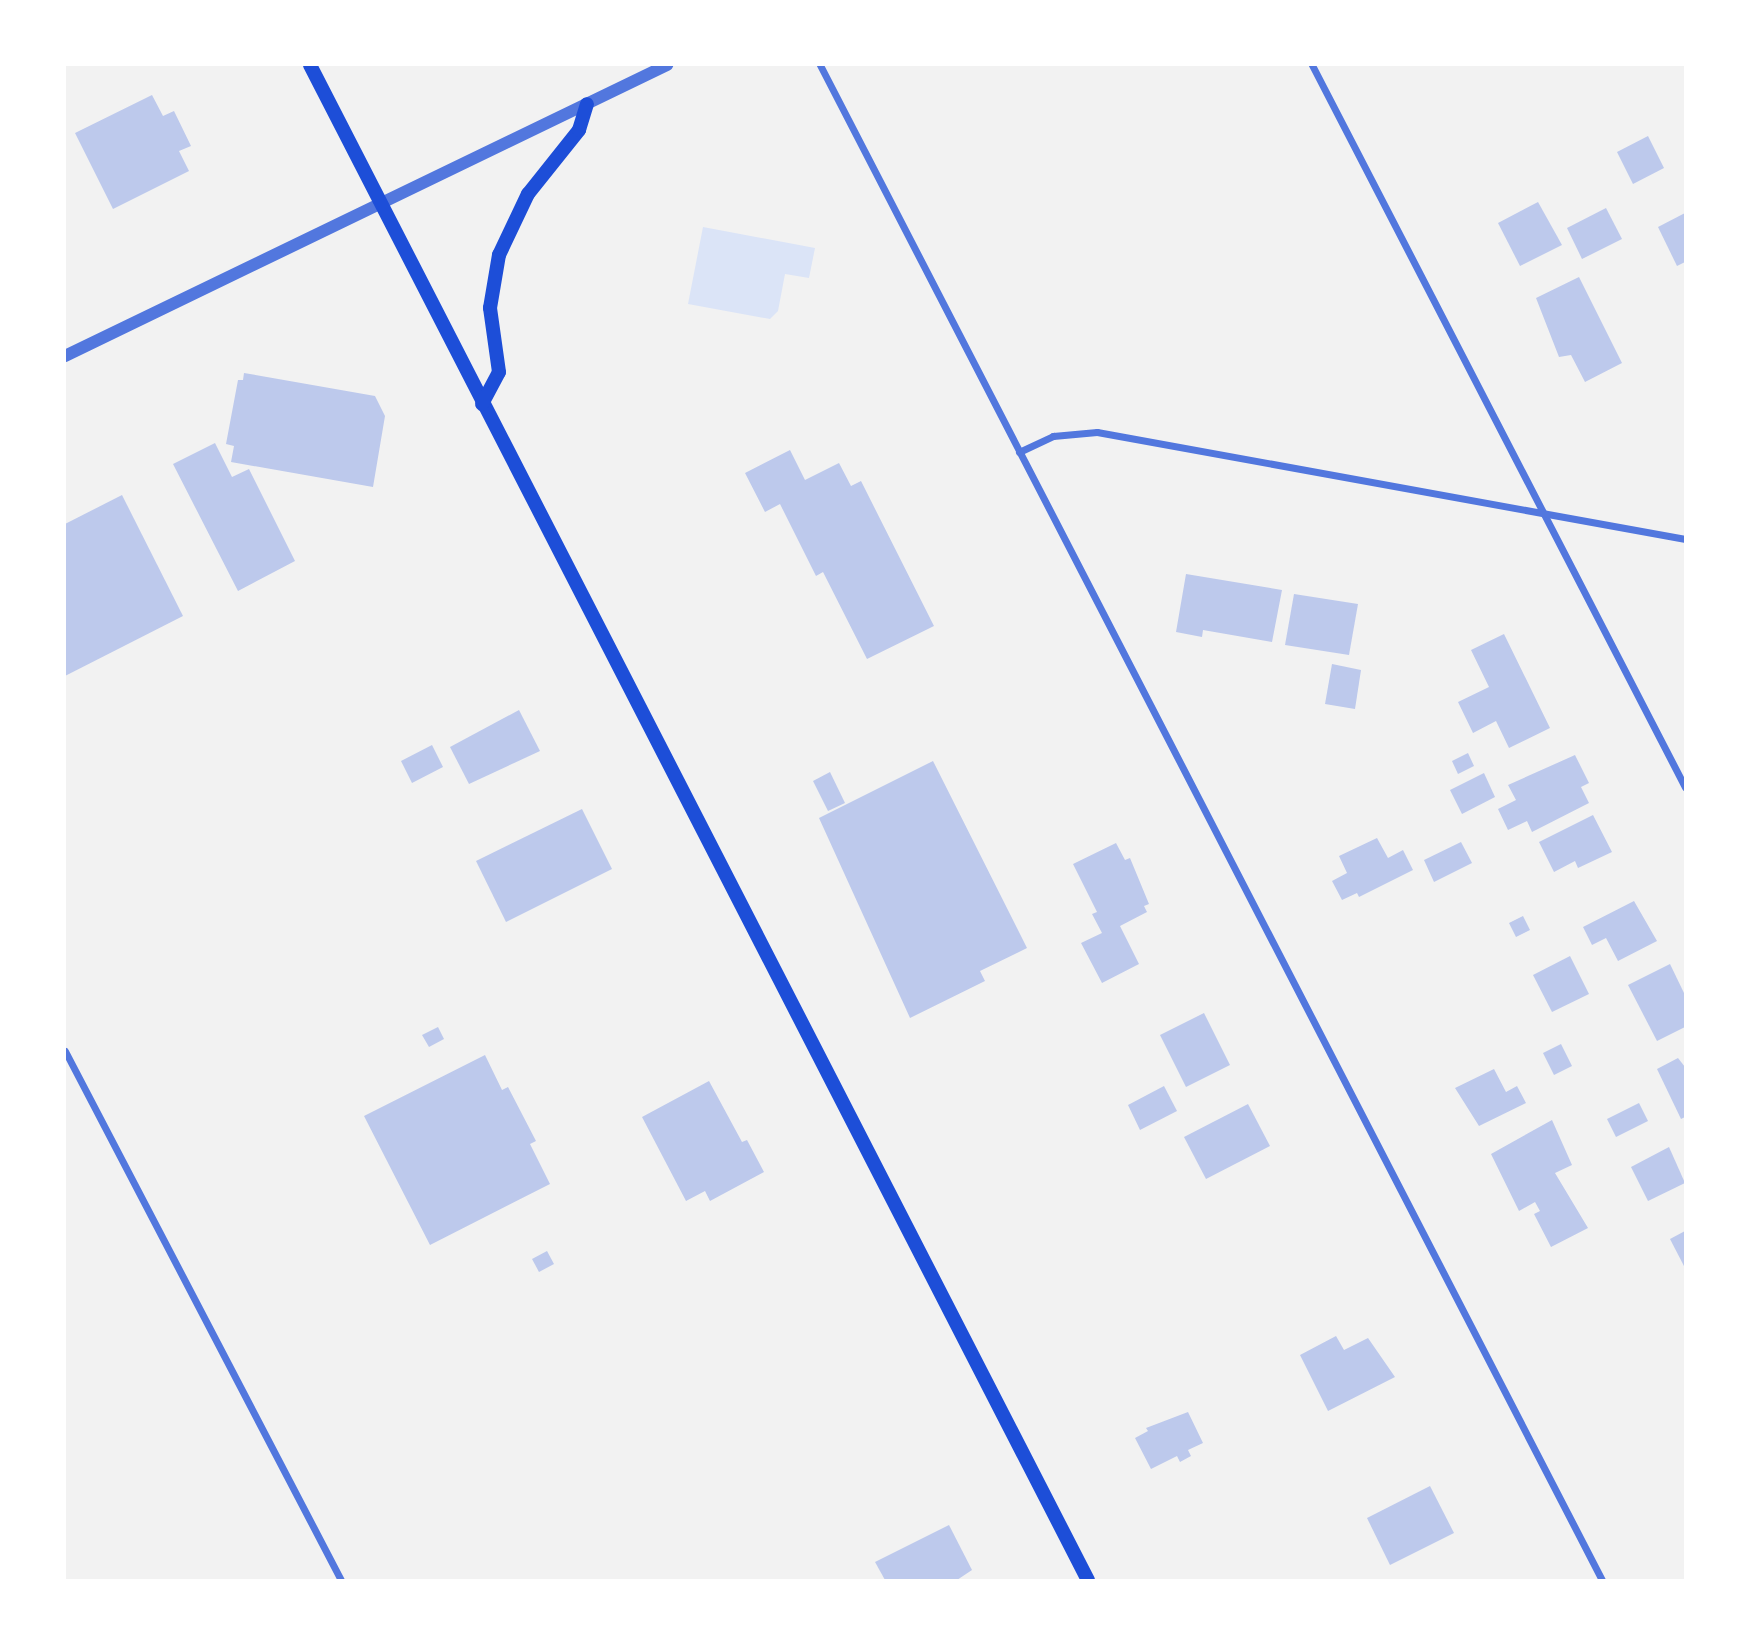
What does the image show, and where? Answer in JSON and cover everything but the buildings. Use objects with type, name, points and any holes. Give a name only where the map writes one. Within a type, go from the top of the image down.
[{"type":"main road","points":[[310,65],[380,206],[1088,1580]]},
{"type":"main road","points":[[482,404],[499,372],[490,308],[499,255],[528,194],[579,130],[587,104]]},
{"type":"street","points":[[65,356],[667,65]]},
{"type":"street","points":[[820,65],[1602,1580]]},
{"type":"street","points":[[1312,65],[1685,787]]},
{"type":"street","points":[[1019,452],[1059,435],[1097,432],[1685,539]]},
{"type":"street","points":[[65,1051],[341,1580]]},
{"type":"shaded area","points":[[703,227],[815,248],[809,278],[785,274],[778,311],[770,319],[688,304]]}]
